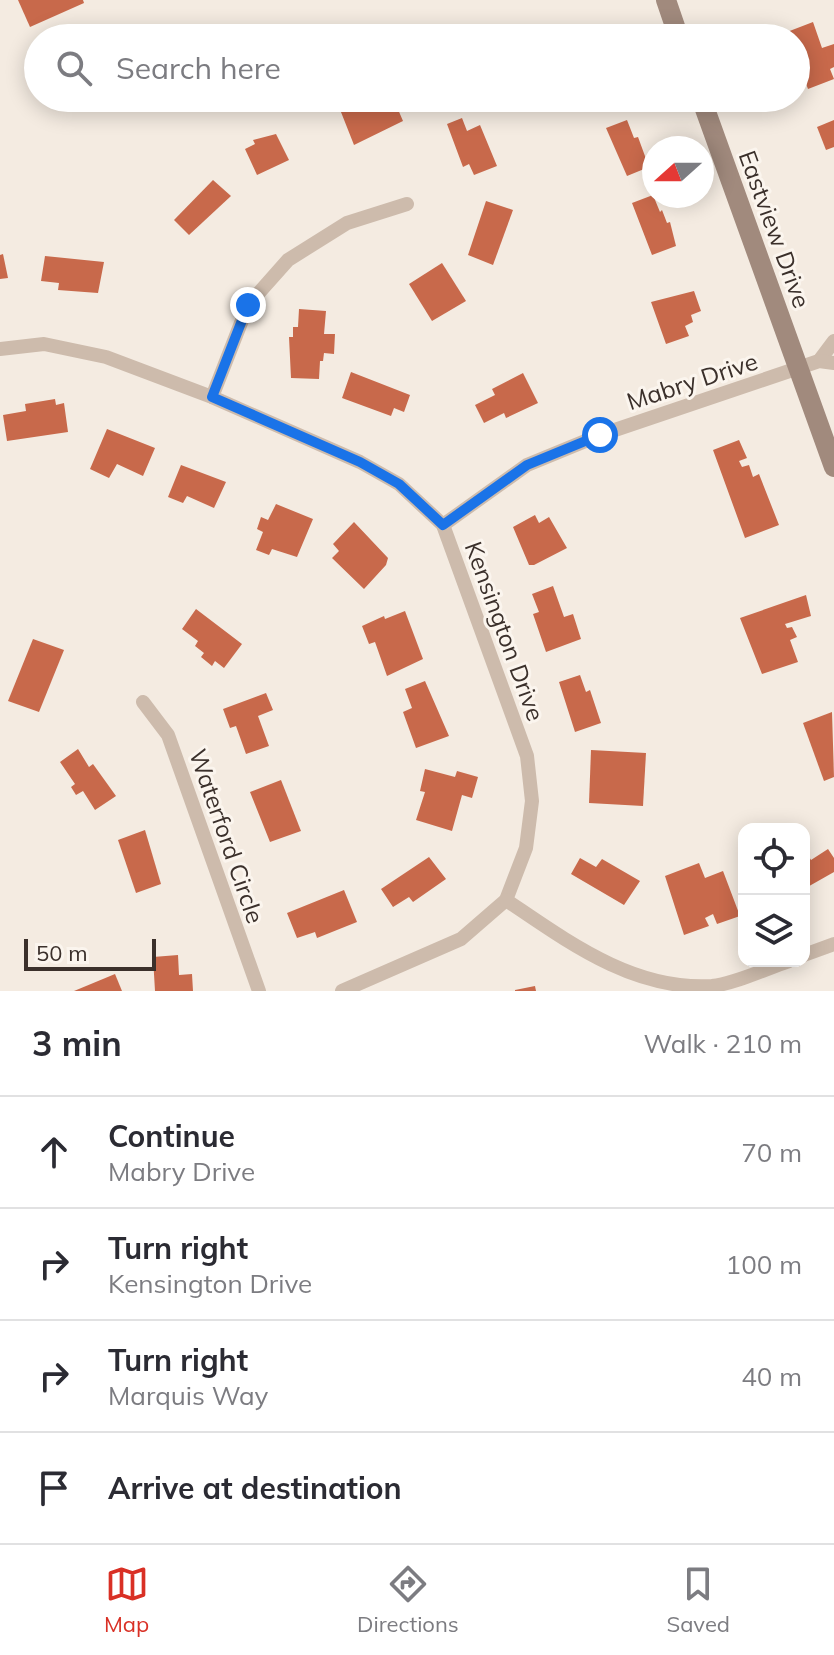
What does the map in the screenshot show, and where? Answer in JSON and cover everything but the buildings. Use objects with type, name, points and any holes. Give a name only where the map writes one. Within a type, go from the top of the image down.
[{"type":"street","points":[[666,0],[674,24]]},
{"type":"street","name":"Eastview Drive","points":[[706,112],[834,467]]},
{"type":"street","points":[[212,397],[248,305],[288,260],[347,223],[407,204]]},
{"type":"street","points":[[826,362],[834,341]]},
{"type":"street","name":"Kensington Drive","points":[[0,349],[44,344],[106,357],[212,397],[360,462],[399,484],[443,525],[527,756],[532,801],[526,848],[506,900],[461,939],[342,991]]},
{"type":"street","name":"Mabry Drive","points":[[443,525],[527,465],[600,435],[826,362]]},
{"type":"street","name":"Waterford Circle","points":[[143,702],[168,735],[259,991]]},
{"type":"street","points":[[506,900],[601,964],[660,983],[713,988],[772,967]]},
{"type":"street","points":[[810,953],[834,944]]},
{"type":"route","points":[[248,305],[212,397],[360,462],[399,484],[443,525],[527,465],[600,435]]}]
